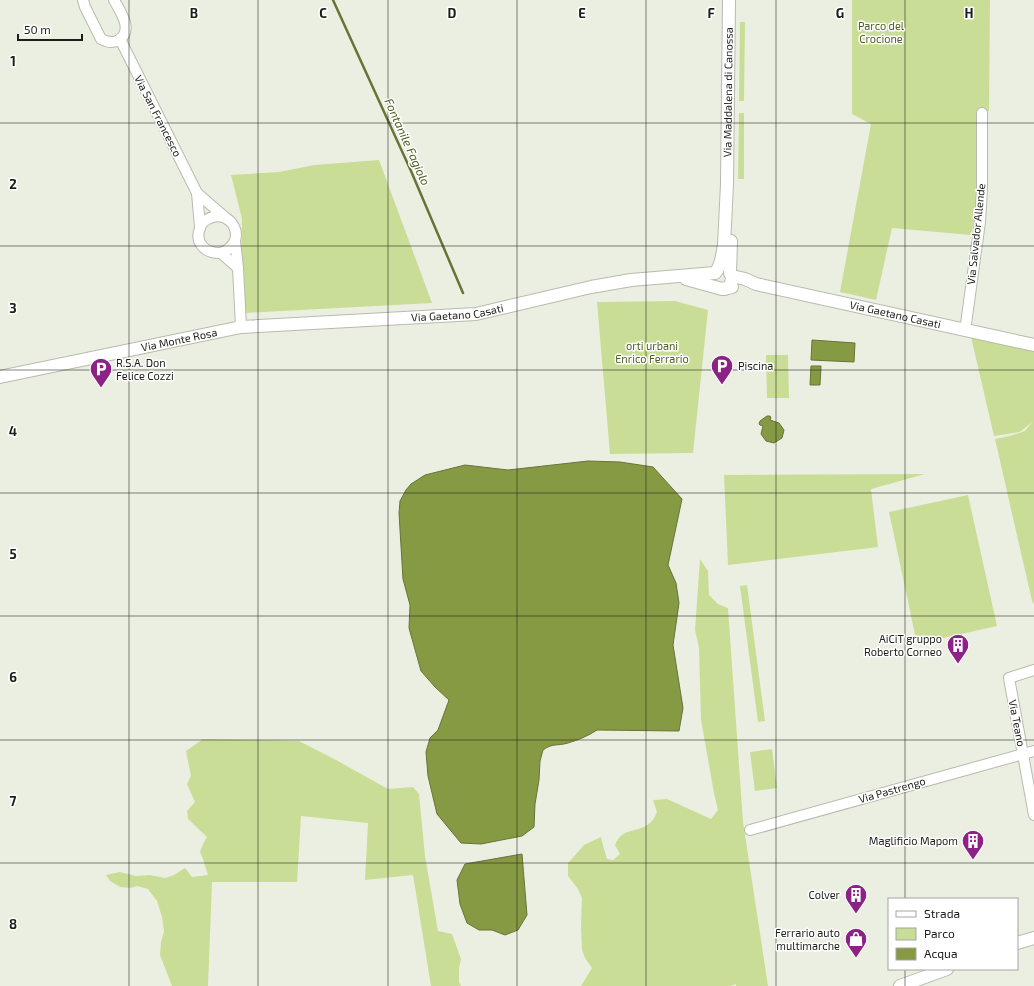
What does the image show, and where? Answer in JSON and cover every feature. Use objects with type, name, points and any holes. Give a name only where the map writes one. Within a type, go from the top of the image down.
[{"type":"street","points":[[83,0],[101,39],[115,42],[120,40],[123,36],[126,27],[114,0]]},
{"type":"street","name":"Via Maddalena di Canossa","points":[[716,272],[721,261],[724,245],[727,184],[729,0]]},
{"type":"street","name":"Via San Francesco","points":[[120,40],[197,193],[200,227],[198,237],[200,244],[209,252],[215,254],[221,253],[238,268]]},
{"type":"street","name":"Via Salvador Allende","points":[[965,331],[980,222],[982,189],[982,113]]},
{"type":"street","name":"Via Maddalena di Canossa","points":[[727,184],[731,240],[731,275]]},
{"type":"street","name":"Via San Francesco","points":[[197,193],[227,219],[235,230],[241,327]]},
{"type":"street","points":[[200,227],[204,221],[215,216],[221,216],[227,219]]},
{"type":"street","points":[[221,253],[227,251],[235,241]]},
{"type":"street","name":"Via Gaetano Casati","points":[[241,327],[476,314],[590,287],[631,280],[724,270],[731,275],[756,284],[1034,345]]},
{"type":"street","points":[[716,272],[712,279],[713,282],[721,288],[730,285],[732,282],[731,275]]},
{"type":"street","name":"Via Gaetano Casati","points":[[671,276],[721,288],[756,284]]},
{"type":"street","name":"Via Monte Rosa","points":[[0,377],[241,327]]},
{"type":"street","name":"Via Teano","points":[[1034,670],[1009,678],[1034,815]]},
{"type":"street","name":"Via Pastrengo","points":[[750,830],[1034,751]]},
{"type":"street","points":[[1019,943],[1034,937]]},
{"type":"street","points":[[900,986],[944,970]]},
{"type":"green space","name":"Parco del Crocione","points":[[852,0],[990,0],[989,111],[976,112],[976,214],[971,235],[892,228],[876,300],[840,292],[871,124],[852,114]]},
{"type":"green space","points":[[740,22],[745,22],[744,101],[739,101]]},
{"type":"green space","points":[[739,113],[744,113],[744,179],[738,179]]},
{"type":"green space","points":[[379,160],[432,303],[244,313],[241,265],[242,219],[231,175],[279,172],[314,165]]},
{"type":"green space","name":"orti urbani Enrico Ferrario","points":[[675,301],[708,310],[693,453],[610,454],[597,302]]},
{"type":"green space","points":[[971,337],[1034,351],[1034,604],[1032,601],[995,439],[1025,431],[1032,422],[1020,432],[994,436]]},
{"type":"green space","points":[[766,355],[788,355],[789,398],[767,398]]},
{"type":"green space","points":[[925,474],[871,489],[878,547],[728,565],[724,475]]},
{"type":"green space","points":[[968,495],[997,626],[917,644],[889,512]]},
{"type":"green space","points":[[700,559],[708,571],[709,595],[718,604],[728,608],[743,822],[768,986],[736,986],[736,984],[730,986],[581,986],[592,968],[585,958],[582,950],[582,898],[578,889],[568,876],[568,863],[584,845],[601,837],[607,859],[613,860],[620,854],[615,845],[622,835],[645,826],[653,820],[657,812],[653,800],[667,799],[711,819],[718,810],[701,720],[699,648],[695,630]]},
{"type":"green space","points":[[747,585],[765,721],[758,722],[740,586]]},
{"type":"green space","points":[[203,739],[299,741],[388,789],[413,787],[419,794],[425,856],[438,931],[452,934],[461,959],[459,968],[459,982],[461,986],[431,986],[413,875],[365,880],[368,823],[301,816],[297,882],[212,882],[208,986],[172,986],[160,955],[164,931],[162,917],[157,901],[148,889],[137,886],[130,888],[120,887],[110,881],[106,875],[120,872],[136,876],[150,875],[165,878],[174,875],[185,868],[192,877],[208,875],[200,852],[207,837],[188,819],[187,811],[195,802],[187,784],[191,776],[186,751]]},
{"type":"green space","points":[[772,749],[777,788],[755,791],[750,752]]},
{"type":"water","points":[[812,340],[855,343],[854,362],[811,360]]},
{"type":"water","points":[[811,366],[821,366],[820,385],[810,385]]},
{"type":"water","points":[[767,416],[770,416],[770,420],[779,423],[784,430],[782,438],[774,443],[766,441],[761,434],[763,426],[759,424],[760,421]]},
{"type":"water","points":[[588,461],[620,462],[653,467],[682,499],[668,565],[676,583],[679,603],[673,645],[683,708],[679,731],[597,730],[575,741],[546,748],[543,750],[540,761],[534,827],[522,836],[481,844],[461,843],[437,814],[428,776],[426,752],[430,738],[438,730],[449,700],[421,671],[409,628],[410,605],[403,579],[399,513],[400,501],[411,484],[425,475],[465,465],[508,470]]},
{"type":"water","points":[[522,854],[527,915],[518,930],[505,935],[492,930],[479,930],[467,923],[460,904],[457,880],[465,864]]},
{"type":"waterway","name":"Fontanile Fagiolo","points":[[333,0],[411,171],[463,293]]},
{"type":"place","name":"Piscina","points":[[722,386]]},
{"type":"place","name":"R.S.A. Don Felice Cozzi","points":[[101,388]]},
{"type":"place","name":"AiCiT gruppo Roberto Corneo","points":[[958,664]]},
{"type":"place","name":"Maglificio Mapom","points":[[973,860]]},
{"type":"place","name":"Colver","points":[[856,914]]},
{"type":"place","name":"Ferrario auto multimarche","points":[[856,958]]}]
